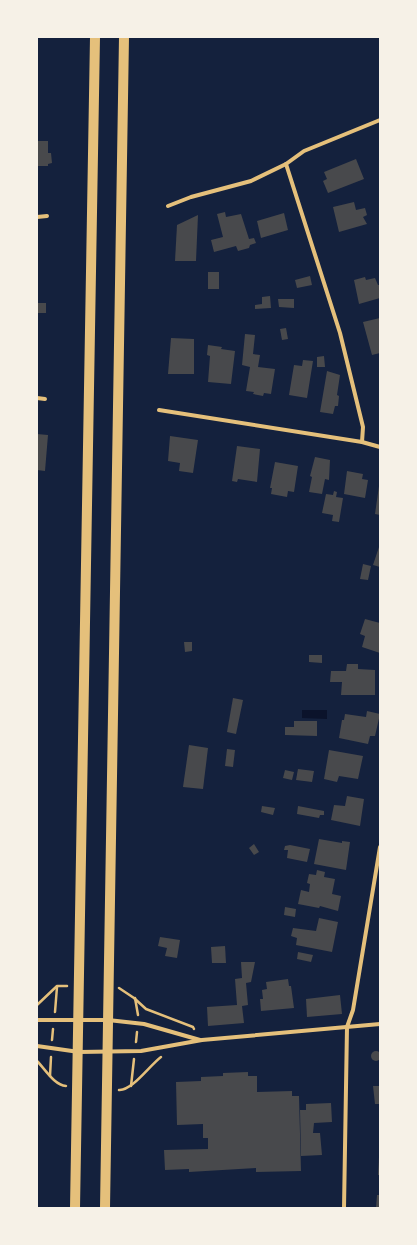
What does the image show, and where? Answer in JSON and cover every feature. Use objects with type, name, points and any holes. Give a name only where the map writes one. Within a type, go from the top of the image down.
[{"type":"highway","points":[[75,1208],[79,1052],[78,1019],[80,986],[95,37]]},
{"type":"highway","points":[[105,1208],[124,37]]},
{"type":"street","points":[[168,206],[191,197],[252,181],[286,164],[304,151],[380,120]]},
{"type":"street","points":[[286,164],[340,333],[362,427],[362,442]]},
{"type":"street","points":[[37,217],[47,216]]},
{"type":"street","points":[[37,398],[44,399]]},
{"type":"street","points":[[159,410],[362,442],[380,447]]},
{"type":"street","points":[[344,1208],[347,1027],[353,1010],[380,847]]},
{"type":"street","points":[[37,1020],[108,1020],[144,1024],[202,1040]]},
{"type":"street","points":[[37,1046],[79,1052],[107,1053],[141,1051],[202,1040],[380,1024]]},
{"type":"path","points":[[37,1005],[57,986],[80,986]]},
{"type":"path","points":[[50,1076],[57,986]]},
{"type":"path","points":[[109,986],[117,987],[134,998],[146,1009],[192,1026],[202,1040]]},
{"type":"water","points":[[302,710],[327,710],[327,719],[302,718]]},
{"type":"building","points":[[37,141],[48,141],[48,153],[51,153],[52,163],[48,164],[48,166],[37,166]]},
{"type":"building","points":[[356,159],[364,179],[328,193],[323,181],[327,179],[324,172]]},
{"type":"building","points":[[354,202],[356,210],[365,208],[367,215],[363,217],[367,224],[339,232],[333,207]]},
{"type":"building","points":[[225,212],[226,217],[241,214],[249,239],[254,238],[256,243],[250,245],[249,248],[238,251],[236,246],[214,252],[211,240],[223,237],[217,214]]},
{"type":"building","points":[[284,213],[288,230],[261,238],[257,221]]},
{"type":"building","points":[[198,215],[196,261],[175,261],[177,225]]},
{"type":"building","points":[[208,272],[219,272],[219,289],[208,289]]},
{"type":"building","points":[[310,276],[312,285],[297,288],[295,280]]},
{"type":"building","points":[[365,277],[366,280],[375,278],[378,285],[380,285],[380,298],[359,304],[354,280]]},
{"type":"building","points":[[270,296],[271,308],[255,309],[255,305],[262,304],[262,297]]},
{"type":"building","points":[[278,299],[294,299],[294,308],[279,307]]},
{"type":"building","points":[[37,303],[46,303],[46,313],[37,313]]},
{"type":"building","points":[[380,318],[380,353],[372,355],[363,322]]},
{"type":"building","points":[[286,328],[288,339],[282,340],[280,329]]},
{"type":"building","points":[[245,334],[255,335],[253,354],[260,355],[258,367],[275,369],[271,394],[264,393],[263,396],[253,394],[254,392],[246,391],[250,367],[242,365]]},
{"type":"building","points":[[171,338],[194,339],[194,374],[168,374]]},
{"type":"building","points":[[208,345],[235,351],[231,384],[208,382],[210,356],[207,355]]},
{"type":"building","points":[[324,356],[325,367],[317,367],[317,357]]},
{"type":"building","points":[[303,360],[313,361],[307,398],[289,395],[294,365],[302,366]]},
{"type":"building","points":[[327,371],[340,375],[337,395],[339,396],[338,406],[335,406],[333,414],[320,412]]},
{"type":"building","points":[[37,434],[48,435],[45,471],[37,470]]},
{"type":"building","points":[[170,436],[198,440],[193,473],[179,471],[180,463],[168,461]]},
{"type":"building","points":[[237,446],[260,449],[257,482],[238,479],[237,482],[232,481]]},
{"type":"building","points":[[315,457],[330,460],[329,480],[325,479],[322,494],[309,492],[312,477],[310,476]]},
{"type":"building","points":[[275,462],[298,466],[294,492],[288,491],[287,497],[271,494],[272,488],[270,488]]},
{"type":"building","points":[[347,471],[363,474],[362,479],[368,480],[365,498],[344,494]]},
{"type":"building","points":[[380,486],[380,515],[375,514]]},
{"type":"building","points":[[334,491],[337,492],[336,497],[343,498],[339,522],[332,521],[333,515],[322,513],[326,494],[333,495]]},
{"type":"building","points":[[380,544],[380,567],[373,565]]},
{"type":"building","points":[[363,564],[371,566],[368,580],[360,579]]},
{"type":"building","points":[[365,619],[380,623],[380,653],[362,647],[365,636],[360,634]]},
{"type":"building","points":[[184,642],[192,642],[192,651],[185,652]]},
{"type":"building","points":[[309,655],[322,655],[322,663],[309,662]]},
{"type":"building","points":[[347,664],[358,664],[358,669],[375,670],[375,695],[341,695],[342,682],[330,682],[331,671],[346,671]]},
{"type":"building","points":[[233,698],[243,700],[236,734],[227,732]]},
{"type":"building","points":[[367,711],[380,714],[375,736],[370,736],[368,744],[339,738],[342,720],[344,720],[345,714],[366,717]]},
{"type":"building","points":[[294,721],[317,721],[317,736],[285,735],[285,727],[294,727]]},
{"type":"building","points":[[189,745],[208,748],[203,789],[183,787]]},
{"type":"building","points":[[227,749],[235,750],[233,767],[225,766]]},
{"type":"building","points":[[329,750],[363,756],[358,779],[339,776],[337,782],[324,779]]},
{"type":"building","points":[[298,769],[314,771],[312,782],[296,780]]},
{"type":"building","points":[[285,770],[294,772],[292,780],[283,778]]},
{"type":"building","points":[[347,796],[364,799],[360,826],[331,820],[334,805],[345,806]]},
{"type":"building","points":[[262,806],[275,808],[273,815],[261,812]]},
{"type":"building","points":[[298,806],[324,811],[324,815],[320,815],[319,818],[297,814]]},
{"type":"building","points":[[319,839],[342,843],[342,841],[350,842],[346,870],[314,864]]},
{"type":"building","points":[[254,844],[259,852],[254,855],[249,848]]},
{"type":"building","points":[[290,845],[310,849],[307,862],[287,858],[288,850],[284,850],[285,846]]},
{"type":"building","points":[[317,870],[325,872],[324,877],[335,879],[332,894],[341,896],[338,911],[320,906],[319,908],[298,904],[301,890],[309,892],[310,884],[307,883],[309,874],[316,875]]},
{"type":"building","points":[[285,907],[296,909],[295,917],[284,915]]},
{"type":"building","points":[[319,918],[338,922],[332,952],[296,945],[297,938],[291,936],[293,928],[316,931]]},
{"type":"building","points":[[160,937],[180,940],[177,958],[165,956],[167,948],[158,946]]},
{"type":"building","points":[[225,946],[226,963],[212,963],[211,947]]},
{"type":"building","points":[[298,952],[313,955],[311,962],[297,959]]},
{"type":"building","points":[[241,962],[255,962],[251,982],[246,983],[248,1005],[242,1006],[244,1023],[208,1026],[207,1007],[237,1005],[235,979],[242,978]]},
{"type":"building","points":[[288,979],[289,986],[291,986],[294,1008],[261,1011],[260,999],[263,999],[262,990],[267,989],[266,982]]},
{"type":"building","points":[[340,995],[342,1014],[307,1017],[306,999]]},
{"type":"building","points":[[374,1051],[378,1051],[381,1056],[378,1061],[374,1061],[371,1058],[371,1054]]},
{"type":"building","points":[[248,1072],[248,1076],[257,1076],[257,1092],[292,1091],[292,1096],[299,1096],[301,1171],[256,1172],[256,1168],[189,1172],[189,1169],[165,1170],[164,1150],[208,1149],[208,1138],[203,1138],[203,1124],[177,1125],[176,1082],[201,1081],[201,1077],[223,1076],[223,1073]]},
{"type":"building","points":[[373,1086],[380,1086],[380,1104],[375,1104]]},
{"type":"building","points":[[331,1103],[332,1122],[314,1123],[313,1133],[320,1133],[322,1155],[301,1156],[300,1110],[306,1110],[306,1104]]},
{"type":"building","points":[[379,1157],[380,1175],[378,1175]]},
{"type":"building","points":[[377,1195],[380,1195],[380,1208],[376,1208]]}]
